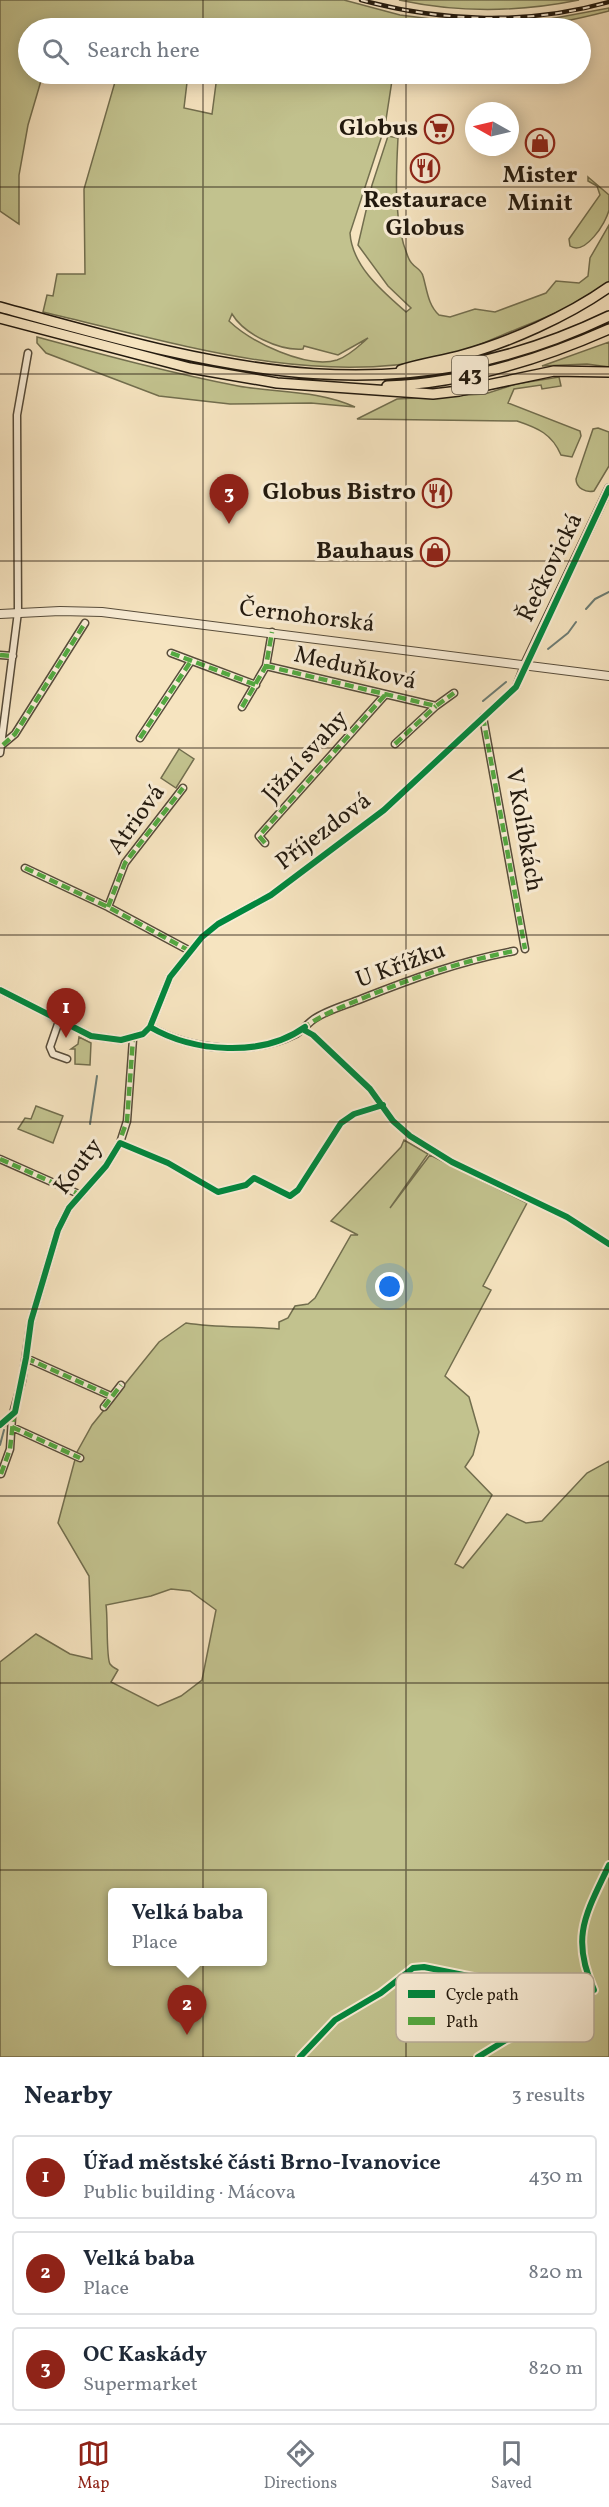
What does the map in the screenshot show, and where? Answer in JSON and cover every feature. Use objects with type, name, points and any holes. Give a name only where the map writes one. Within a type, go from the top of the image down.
[{"type":"highway","points":[[380,375],[461,356],[565,314],[609,287]]},
{"type":"highway","name":"43","points":[[0,307],[136,344],[216,362],[315,375],[380,375],[432,370],[490,359],[546,341],[609,316]]},
{"type":"highway","name":"43","points":[[0,318],[190,368],[243,379],[325,387],[392,386],[471,375],[543,355],[609,329]]},
{"type":"highway","points":[[325,387],[433,394],[554,371],[609,372]]},
{"type":"street","points":[[0,753],[3,745],[2,732],[18,612],[17,415],[28,353]]},
{"type":"street","name":"Řečkovická","points":[[525,664],[609,488]]},
{"type":"street","name":"Černohorská","points":[[0,614],[102,612],[609,676]]},
{"type":"street","points":[[3,745],[15,734],[85,623]]},
{"type":"street","points":[[242,707],[266,666],[272,632]]},
{"type":"street","points":[[171,652],[256,686]]},
{"type":"street","points":[[0,655],[13,656]]},
{"type":"street","points":[[140,738],[191,661]]},
{"type":"street","name":"Příjezdová","points":[[150,1027],[170,977],[190,951],[218,924],[271,895],[384,810],[516,687],[525,664]]},
{"type":"street","name":"Meduňková","points":[[266,666],[436,706]]},
{"type":"street","name":"Meduňková","points":[[395,744],[436,706],[454,693]]},
{"type":"street","name":"Jižní svahy","points":[[265,843],[259,836],[385,695]]},
{"type":"street","name":"V Kolíbkách","points":[[483,717],[525,949]]},
{"type":"street","name":"Atriová","points":[[108,907],[125,862],[182,789],[187,795]]},
{"type":"street","points":[[25,868],[108,907],[190,951]]},
{"type":"street","name":"U Křížku","points":[[150,1027],[199,1044],[230,1048],[255,1046],[296,1034],[319,1016],[413,978],[481,957],[514,951]]},
{"type":"street","points":[[0,990],[59,1021],[99,1038],[134,1039],[143,1035],[150,1027]]},
{"type":"street","points":[[59,1021],[50,1047],[52,1054],[67,1059]]},
{"type":"street","name":"Kouty","points":[[1,1474],[10,1449],[12,1417],[27,1358],[33,1311],[58,1230],[69,1208],[106,1166],[120,1143],[127,1120],[134,1039]]},
{"type":"street","points":[[0,1159],[81,1195]]},
{"type":"street","points":[[27,1358],[111,1396]]},
{"type":"street","points":[[104,1407],[121,1385]]},
{"type":"street","points":[[0,1425],[12,1417]]},
{"type":"street","points":[[12,1427],[80,1458]]},
{"type":"green space","points":[[0,0],[344,0],[400,15],[424,18],[18,18],[18,84],[40,84],[28,125],[19,175],[19,224],[0,211]]},
{"type":"green space","points":[[399,0],[579,0],[512,9],[467,9]]},
{"type":"green space","points":[[609,8],[609,11],[579,18],[555,18]]},
{"type":"green space","points":[[114,84],[187,84],[184,108],[212,114],[216,84],[391,84],[385,126],[350,233],[352,245],[362,267],[387,295],[406,312],[411,308],[388,286],[358,245],[372,185],[388,136],[398,138],[397,200],[400,231],[410,262],[422,273],[430,302],[439,315],[450,317],[475,309],[495,312],[546,293],[556,281],[579,283],[588,276],[590,258],[609,225],[609,282],[562,310],[468,350],[440,358],[390,366],[340,367],[290,364],[240,357],[43,312],[47,295],[53,296],[57,274],[85,274],[84,189]],"holes":[[[232,314],[245,328],[263,340],[283,347],[303,349],[304,346],[338,355],[368,338],[350,353],[337,360],[310,361],[280,352],[251,337],[229,321]]]},
{"type":"green space","points":[[588,177],[609,195],[609,210],[604,223],[594,237],[576,248],[570,246],[569,239],[600,195],[597,186],[588,181]]},
{"type":"green space","points":[[37,337],[187,375],[238,386],[312,395],[355,407],[311,403],[230,404],[159,396],[46,353],[37,343]]},
{"type":"green space","points":[[609,342],[609,367],[587,364],[542,366]]},
{"type":"green space","points":[[559,377],[561,386],[542,389],[541,385],[514,389],[508,403],[580,431],[581,436],[572,457],[561,455],[544,433],[517,421],[357,419],[397,399],[485,394],[516,384]]},
{"type":"green space","points":[[598,428],[609,432],[609,466],[594,491],[588,491],[580,487],[576,479],[593,429]]},
{"type":"green space","points":[[179,749],[194,759],[176,788],[161,778]]},
{"type":"green space","points":[[79,1037],[91,1043],[90,1065],[75,1064],[75,1049],[71,1049],[78,1044]]},
{"type":"green space","points":[[36,1106],[63,1116],[53,1143],[18,1129],[25,1118],[31,1119]]},
{"type":"green space","points":[[404,1140],[428,1154],[390,1208],[430,1155],[527,1203],[483,1286],[491,1290],[445,1376],[469,1397],[479,1432],[473,1455],[465,1467],[492,1495],[455,1564],[463,1568],[507,1514],[526,1523],[542,1521],[587,1473],[609,1461],[609,2057],[0,2057],[0,1662],[36,1634],[70,1654],[92,1659],[89,1576],[58,1523],[77,1452],[92,1425],[159,1342],[186,1323],[279,1329],[279,1322],[288,1318],[295,1306],[308,1304],[315,1298],[351,1235],[358,1235],[331,1221],[401,1147]],"holes":[[[171,1589],[190,1591],[216,1610],[202,1680],[181,1696],[158,1706],[111,1682],[118,1670],[111,1665],[109,1660],[106,1605],[151,1596]]]},
{"type":"waterway","points":[[586,609],[595,599],[609,592]]},
{"type":"waterway","points":[[548,649],[568,633],[576,622]]},
{"type":"waterway","points":[[483,701],[506,682]]},
{"type":"waterway","points":[[90,1124],[97,1076]]},
{"type":"waterway","points":[[0,1445],[4,1430]]},
{"type":"railway","points":[[361,0],[423,13],[485,18],[547,14],[609,2]]},
{"type":"marked path","points":[[3,745],[15,734],[85,623]]},
{"type":"marked path","points":[[242,707],[266,666],[272,632]]},
{"type":"marked path","points":[[171,653],[256,685]]},
{"type":"marked path","points":[[0,655],[13,656]]},
{"type":"marked path","points":[[140,738],[191,661]]},
{"type":"marked path","points":[[266,666],[436,706],[454,693]]},
{"type":"marked path","points":[[265,843],[259,836],[385,695]]},
{"type":"marked path","points":[[395,744],[436,706]]},
{"type":"marked path","points":[[483,717],[525,949]]},
{"type":"marked path","points":[[108,907],[125,863],[183,788]]},
{"type":"marked path","points":[[25,868],[108,907],[190,951]]},
{"type":"marked path","points":[[302,1029],[334,1011],[403,982],[514,951]]},
{"type":"marked path","points":[[117,1148],[127,1121],[133,1039]]},
{"type":"marked path","points":[[0,1159],[81,1195]]},
{"type":"marked path","points":[[26,1358],[111,1396]]},
{"type":"marked path","points":[[104,1407],[121,1385]]},
{"type":"marked path","points":[[1,1474],[10,1449],[14,1413]]},
{"type":"marked path","points":[[12,1427],[80,1458]]},
{"type":"cycle path","points":[[0,990],[91,1036],[121,1040],[143,1034],[150,1027],[170,977],[202,937],[218,924],[271,895],[384,810],[516,687],[609,488]]},
{"type":"cycle path","points":[[150,1027],[186,1042],[228,1048],[269,1044],[305,1027],[304,1030],[313,1035],[370,1089],[393,1121],[410,1136],[452,1162],[567,1217],[609,1244]]},
{"type":"cycle path","points":[[0,1425],[15,1412],[31,1321],[58,1230],[69,1208],[106,1166],[120,1143],[168,1163],[218,1192],[246,1185],[254,1178],[290,1196],[298,1190],[341,1123],[354,1114],[383,1105]]},
{"type":"cycle path","points":[[588,1973],[583,1955],[584,1926],[609,1865]]},
{"type":"cycle path","points":[[407,1973],[413,1968],[424,1967],[454,1973]]},
{"type":"cycle path","points":[[300,2057],[335,2020],[381,1993],[396,1981]]},
{"type":"cycle path","points":[[478,2057],[503,2042]]},
{"type":"place","name":"Globus","points":[[439,129]]},
{"type":"place","name":"Mister Minit","points":[[540,143]]},
{"type":"place","name":"Restaurace Globus","points":[[425,168]]},
{"type":"place","name":"Globus Bistro","points":[[437,493]]},
{"type":"place","name":"OC Kaskády","points":[[229,524]]},
{"type":"place","name":"Bauhaus","points":[[435,552]]},
{"type":"place","name":"Úřad městské části Brno-Ivanovice","points":[[66,1038]]},
{"type":"place","name":"Velká baba","points":[[187,2035]]}]
